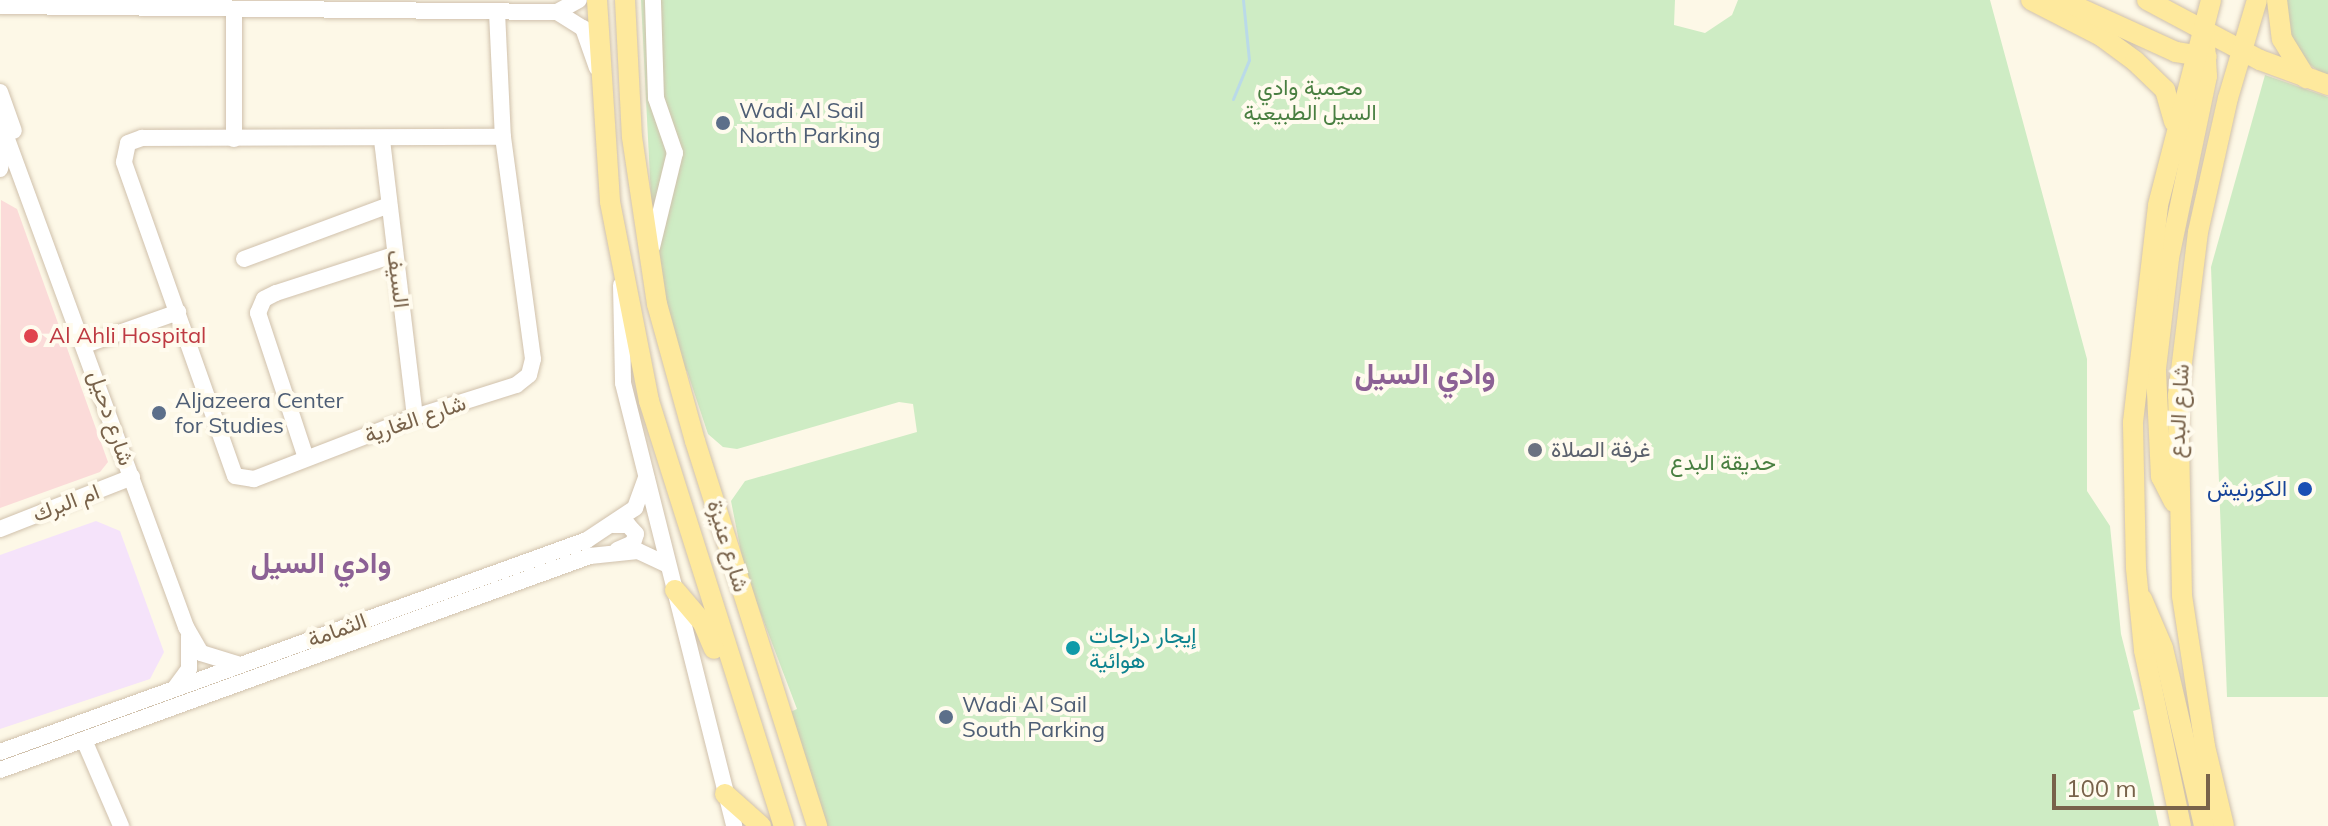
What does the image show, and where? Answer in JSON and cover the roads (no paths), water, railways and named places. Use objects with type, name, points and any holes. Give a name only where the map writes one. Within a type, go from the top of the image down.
[{"type":"main road","name":"شارع عنيزة","points":[[597,0],[597,68],[621,275],[663,451],[784,826]]},
{"type":"main road","name":"شارع عنيزة","points":[[625,0],[632,137],[649,264],[695,441],[817,826]]},
{"type":"main road","points":[[2031,0],[2101,36],[2135,61],[2165,90],[2175,133]]},
{"type":"main road","points":[[2062,0],[2202,57],[2241,49]]},
{"type":"main road","points":[[2147,0],[2241,49],[2328,85]]},
{"type":"main road","points":[[2176,504],[2161,477],[2156,369],[2169,258],[2204,28],[2211,0]]},
{"type":"main road","name":"شارع البدع","points":[[2224,826],[2192,675],[2176,504],[2186,300],[2207,187],[2241,49],[2257,0]]},
{"type":"main road","points":[[2277,0],[2282,39],[2306,78]]},
{"type":"main road","name":"شارع البدع","points":[[2181,826],[2153,705],[2137,592],[2132,493],[2136,368],[2158,205],[2175,133],[2202,57]]},
{"type":"main road","points":[[675,590],[703,623],[716,653],[732,666]]},
{"type":"main road","points":[[2137,592],[2150,609],[2163,648],[2204,826]]},
{"type":"main road","points":[[725,794],[761,826]]},
{"type":"street","points":[[0,10],[54,5],[234,10],[375,6],[557,12],[579,0]]},
{"type":"street","name":"شارع عنيزة","points":[[649,264],[675,153],[656,98],[653,0]]},
{"type":"street","points":[[234,10],[234,139]]},
{"type":"street","name":"شارع الغارية","points":[[497,12],[503,137],[533,368],[516,385],[415,417],[247,480],[235,476],[123,152],[136,138],[382,140],[503,137]]},
{"type":"street","points":[[557,12],[583,28],[597,68]]},
{"type":"street","name":"شارع دحيل","points":[[0,92],[22,168],[186,627],[201,653],[241,664]]},
{"type":"street","name":"شارع دحيل","points":[[0,120],[22,168]]},
{"type":"street","points":[[0,169],[6,137]]},
{"type":"street","name":"السيف","points":[[382,140],[415,417]]},
{"type":"street","points":[[0,180],[22,168]]},
{"type":"street","points":[[244,259],[389,205]]},
{"type":"street","points":[[306,458],[258,313],[264,299],[394,255]]},
{"type":"street","name":"شارع عنيزة","points":[[621,275],[622,376],[734,826]]},
{"type":"street","points":[[85,345],[178,312]]},
{"type":"street","name":"ام البرك","points":[[0,529],[132,477]]},
{"type":"street","name":"الثمامة","points":[[0,752],[576,544],[613,525],[638,504],[646,477]]},
{"type":"street","points":[[608,553],[636,537],[628,525],[613,525]]},
{"type":"street","name":"الثمامة","points":[[0,770],[608,553],[638,551],[668,565]]},
{"type":"street","name":"شارع دحيل","points":[[175,688],[189,669],[186,627]]},
{"type":"street","points":[[84,740],[121,826]]},
{"type":"waterway","points":[[1233,99],[1249,60],[1243,0]]},
{"type":"place","name":"Wadi Al Sail North Parking","points":[[723,123]]},
{"type":"place","name":"Al Ahli Hospital","points":[[31,336]]},
{"type":"place","name":"Aljazeera Center for Studies","points":[[159,413]]},
{"type":"place","name":"غرفة الصلاة","points":[[1535,450]]},
{"type":"place","name":"الكورنيش","points":[[2305,489]]},
{"type":"place","name":"إيجار دراجات هوائية","points":[[1073,648]]},
{"type":"place","name":"Wadi Al Sail South Parking","points":[[946,717]]},
{"type":"district","name":"وادي السيل","points":[[1425,373]]},
{"type":"district","name":"وادي السيل","points":[[321,562]]},
{"type":"park label","name":"محمية وادي السيل الطبيعية","points":[[1310,100]]},
{"type":"park label","name":"حديقة البدع","points":[[1723,463]]}]
